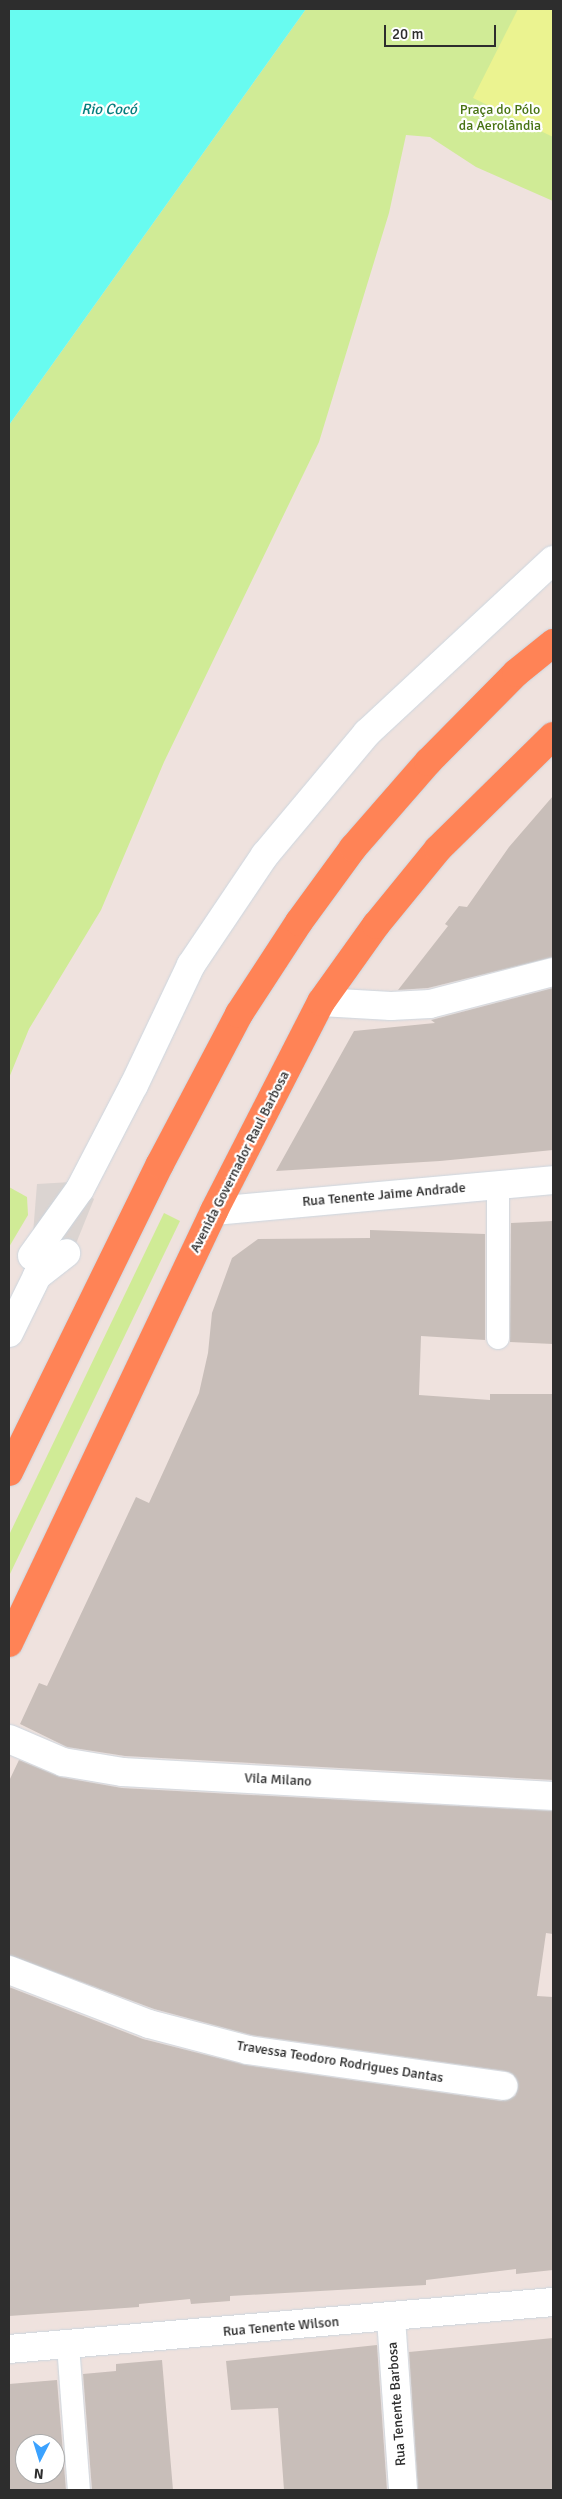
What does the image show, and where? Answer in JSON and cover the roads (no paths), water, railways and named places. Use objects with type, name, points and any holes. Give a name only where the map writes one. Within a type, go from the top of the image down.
[{"type":"highway","points":[[9,1472],[160,1164],[239,1014],[299,922],[353,848],[428,762],[516,673],[553,643]]},
{"type":"highway","name":"Avenida Governador Raul Barbosa","points":[[9,1643],[214,1211],[321,1002],[376,924],[438,849],[553,736]]},
{"type":"street","points":[[32,1256],[80,1189],[134,1085],[191,965],[265,855],[367,732],[553,560]]},
{"type":"street","points":[[321,1002],[391,1006],[430,1004],[553,972]]},
{"type":"street","name":"Rua Tenente Jaime Andrade","points":[[214,1211],[553,1180]]},
{"type":"street","points":[[9,1333],[38,1276],[66,1253]]},
{"type":"street","name":"Vila Milano","points":[[9,1739],[63,1762],[123,1772],[553,1796]]},
{"type":"street","name":"Travessa Teodoro Rodrigues Dantas","points":[[9,1970],[149,2024],[248,2050],[503,2086]]},
{"type":"street","name":"Rua Tenente Wilson","points":[[9,2350],[391,2318],[553,2302]]},
{"type":"street","name":"Rua Tenente Barbosa","points":[[391,2318],[403,2490]]},
{"type":"lane","points":[[498,1185],[498,1338]]},
{"type":"lane","points":[[68,2345],[79,2490]]},
{"type":"water","name":"Rio Cocó","points":[[9,9],[306,9],[9,425]]},
{"type":"park label","name":"Praça do Pólo da Aerolândia","points":[[500,118]]}]
